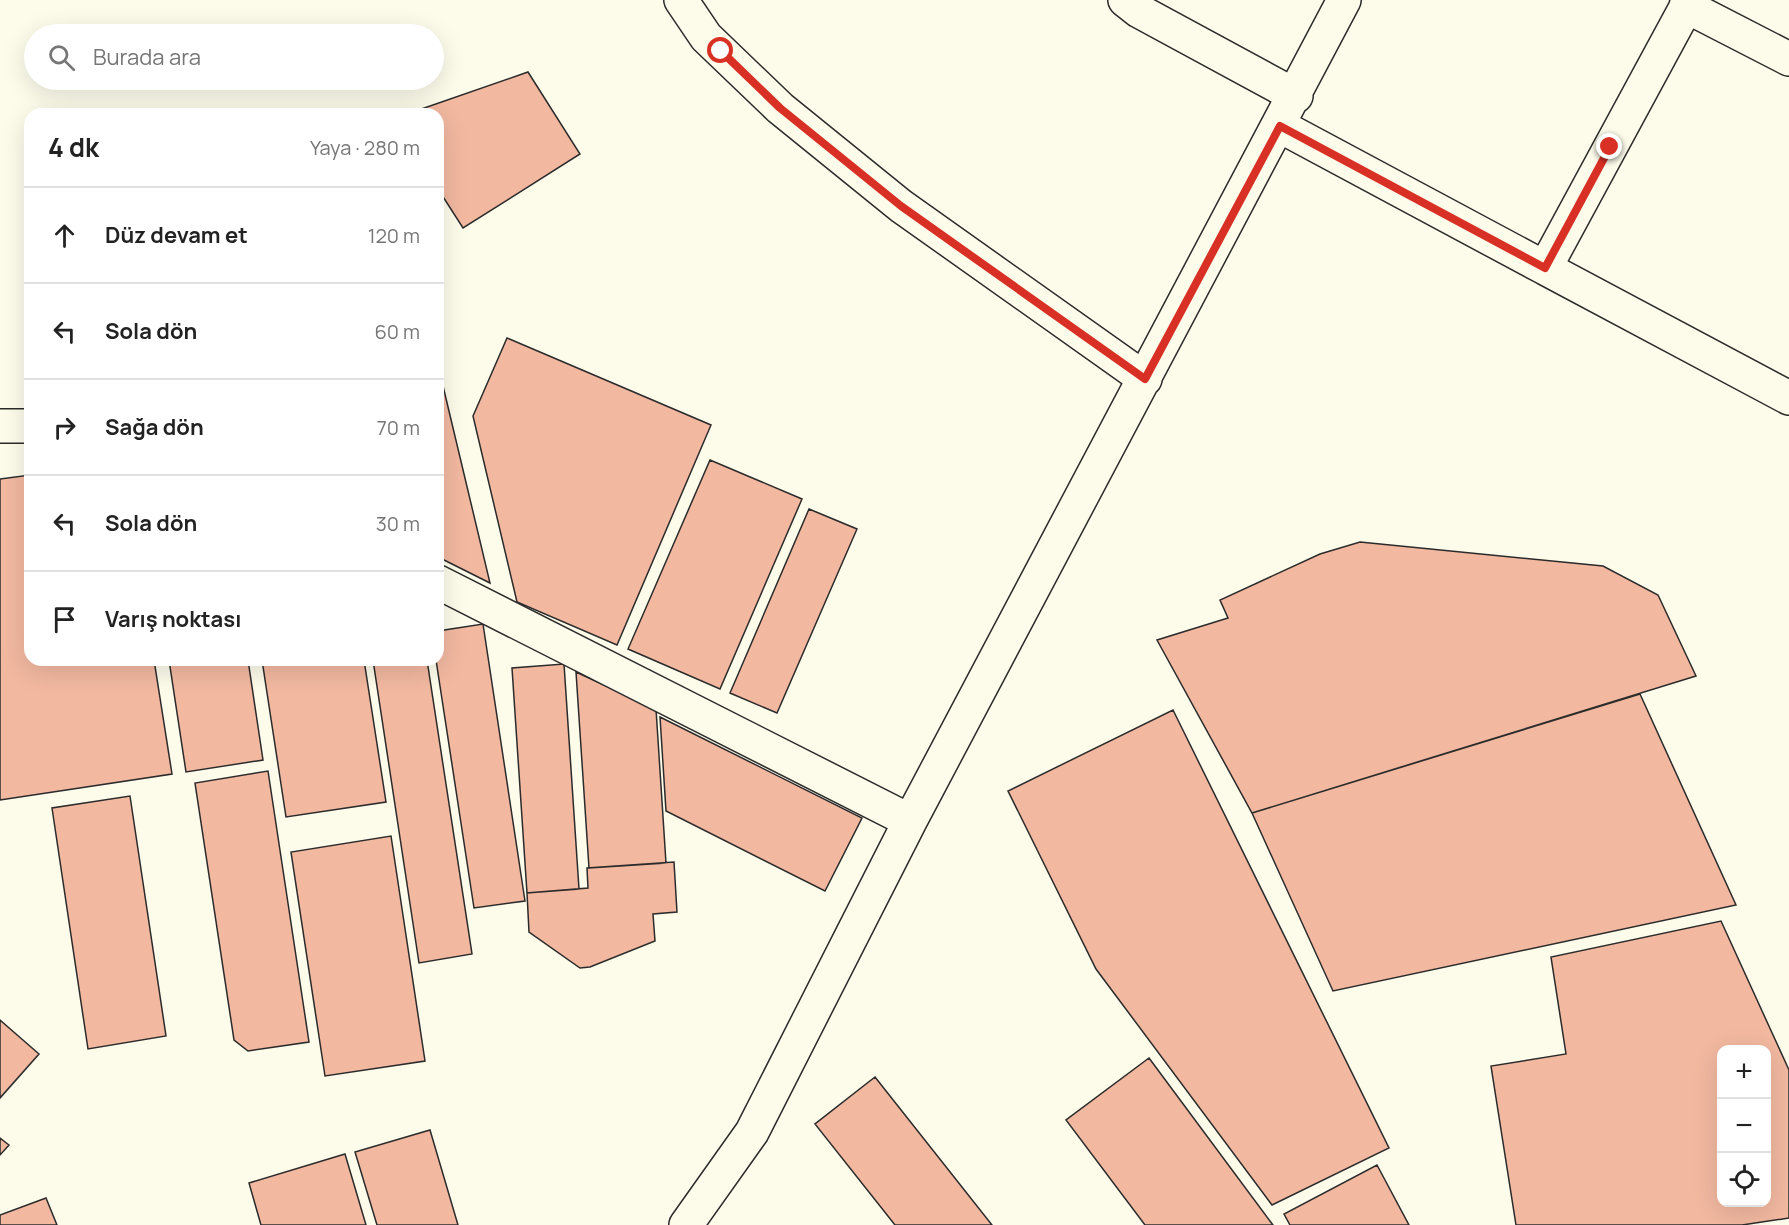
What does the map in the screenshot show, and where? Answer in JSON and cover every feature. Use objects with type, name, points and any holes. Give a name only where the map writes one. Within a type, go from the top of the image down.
[{"type":"street","points":[[681,0],[706,37],[780,108],[901,206],[1145,379]]},
{"type":"street","points":[[1125,0],[1157,22],[1296,96]]},
{"type":"street","points":[[686,1225],[752,1132],[910,821],[1296,96],[1344,0]]},
{"type":"street","points":[[1545,268],[1688,3],[1789,58]]},
{"type":"street","points":[[1280,126],[1789,398]]},
{"type":"street","points":[[0,426],[24,426]]},
{"type":"street","points":[[444,585],[910,821]]},
{"type":"building","points":[[528,72],[580,154],[463,228],[444,198],[444,108],[424,108]]},
{"type":"building","points":[[507,338],[711,425],[617,645],[517,602],[473,416]]},
{"type":"building","points":[[444,390],[490,583],[444,560]]},
{"type":"building","points":[[710,460],[802,499],[720,689],[628,649]]},
{"type":"building","points":[[24,476],[24,666],[155,666],[172,774],[0,800],[0,479]]},
{"type":"building","points":[[809,509],[857,529],[777,713],[730,693]]},
{"type":"building","points":[[1360,542],[1603,566],[1658,595],[1696,676],[1252,813],[1157,640],[1228,618],[1220,600],[1320,554]]},
{"type":"building","points":[[483,624],[525,901],[474,908],[437,666],[444,666],[444,630]]},
{"type":"building","points":[[564,664],[579,889],[527,893],[512,668]]},
{"type":"building","points":[[170,666],[249,666],[263,760],[186,772]]},
{"type":"building","points":[[263,666],[365,666],[386,802],[286,817]]},
{"type":"building","points":[[374,666],[428,666],[472,954],[419,963]]},
{"type":"building","points":[[576,672],[656,709],[666,863],[589,868]]},
{"type":"building","points":[[1640,694],[1736,905],[1333,991],[1252,813]]},
{"type":"building","points":[[1173,710],[1389,1148],[1272,1205],[1096,969],[1008,791]]},
{"type":"building","points":[[660,717],[862,818],[825,891],[666,811]]},
{"type":"building","points":[[268,771],[309,1042],[248,1051],[234,1040],[195,783]]},
{"type":"building","points":[[130,796],[166,1036],[88,1049],[52,808]]},
{"type":"building","points":[[391,836],[425,1061],[325,1076],[291,852]]},
{"type":"building","points":[[674,862],[677,912],[653,914],[655,941],[590,967],[580,968],[529,932],[527,893],[588,888],[587,868]]},
{"type":"building","points":[[1721,921],[1789,1070],[1789,1218],[1742,1225],[1516,1225],[1491,1066],[1566,1054],[1551,957]]},
{"type":"building","points":[[0,1020],[39,1054],[0,1098]]},
{"type":"building","points":[[1149,1058],[1273,1225],[1145,1225],[1066,1120]]},
{"type":"building","points":[[875,1077],[992,1225],[895,1225],[815,1124]]},
{"type":"building","points":[[430,1130],[458,1225],[377,1225],[355,1152]]},
{"type":"building","points":[[0,1138],[9,1145],[0,1155]]},
{"type":"building","points":[[345,1154],[366,1225],[261,1225],[249,1183]]},
{"type":"building","points":[[1377,1165],[1409,1225],[1290,1225],[1284,1214]]},
{"type":"building","points":[[46,1198],[57,1225],[0,1225],[0,1215]]},
{"type":"route","points":[[721,51],[780,108],[901,206],[1145,379],[1280,126],[1545,268],[1610,147]]}]
